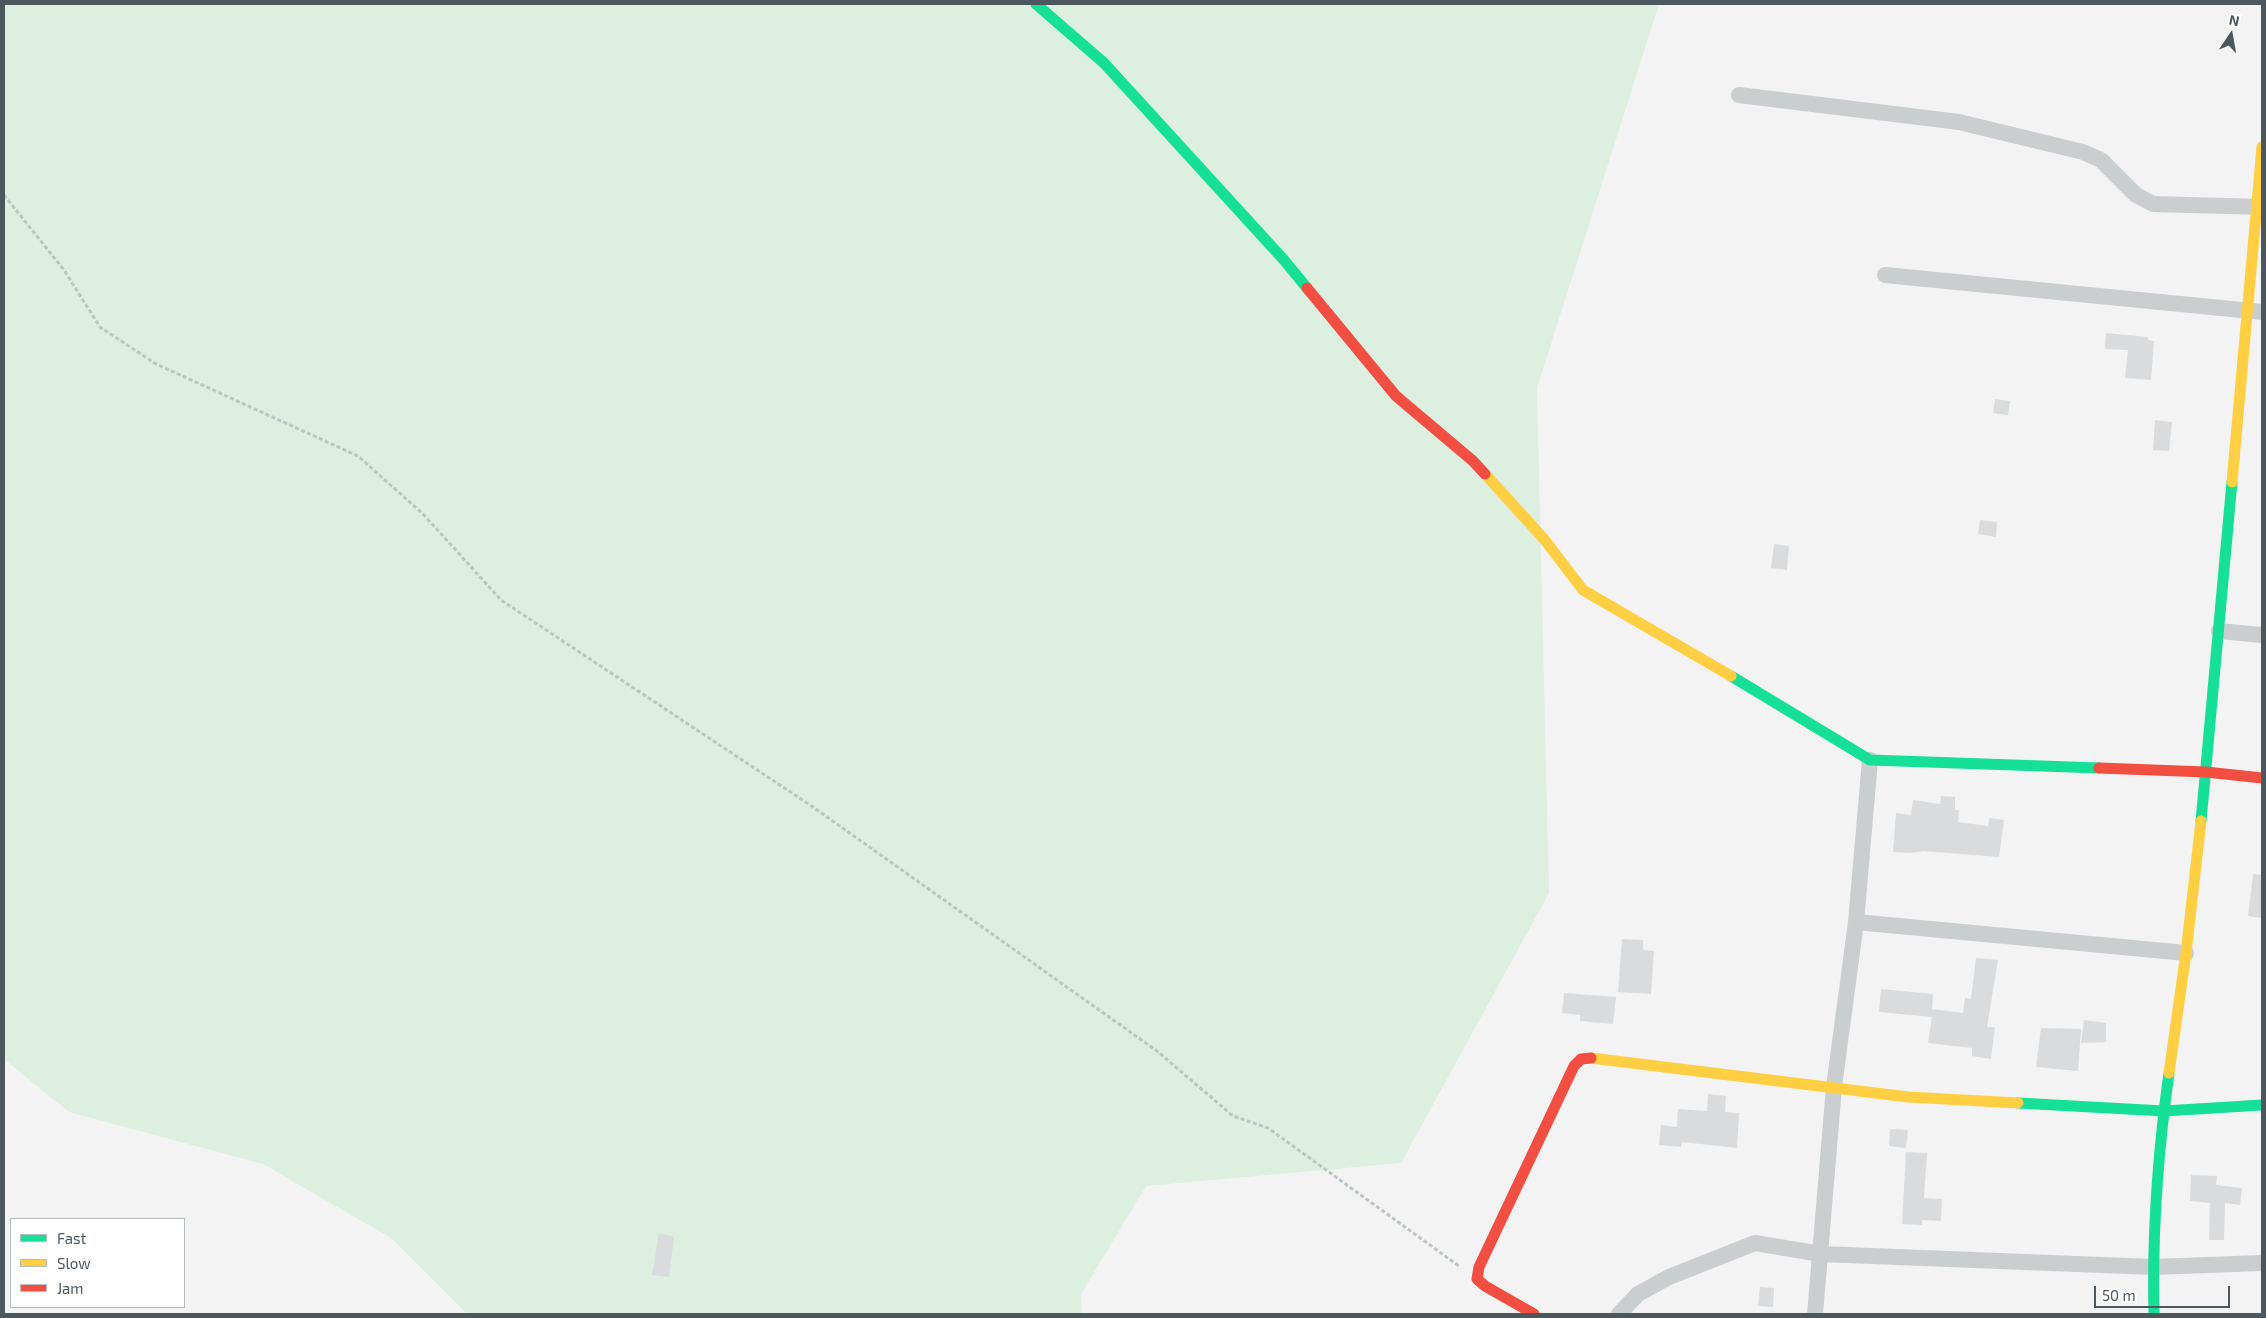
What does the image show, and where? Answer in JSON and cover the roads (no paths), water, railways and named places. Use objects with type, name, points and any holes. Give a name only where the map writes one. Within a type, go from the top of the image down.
[{"type":"street","points":[[1036,4],[1104,63],[1284,260],[1396,396],[1472,460],[1544,539],[1583,590],[1722,670],[1870,760],[2206,772],[2262,778]]},
{"type":"street","points":[[1739,95],[1959,122],[2083,152],[2101,160],[2136,195],[2153,204],[2259,208]]},
{"type":"street","points":[[2154,1314],[2153,1267],[2164,1111],[2186,953],[2219,631],[2255,312],[2262,146]]},
{"type":"street","points":[[1886,274],[2255,312]]},
{"type":"street","points":[[2219,631],[2262,635]]},
{"type":"street","points":[[1815,1314],[1834,1087],[1856,922],[1870,760]]},
{"type":"street","points":[[1856,922],[2186,953]]},
{"type":"street","points":[[1534,1314],[1485,1286],[1477,1279],[1478,1266],[1574,1066],[1581,1059],[1595,1058],[1908,1097],[2164,1111],[2262,1105]]},
{"type":"street","points":[[1619,1314],[1638,1294],[1669,1277],[1755,1242],[1821,1254],[2153,1267],[2262,1262]]}]
